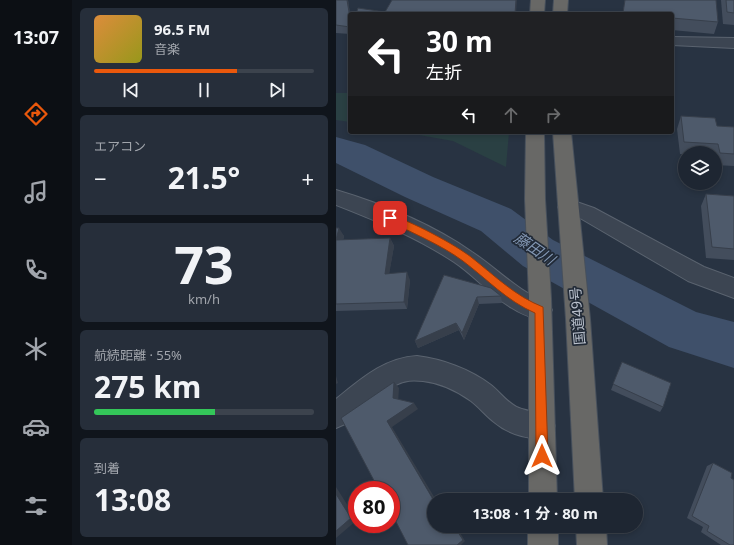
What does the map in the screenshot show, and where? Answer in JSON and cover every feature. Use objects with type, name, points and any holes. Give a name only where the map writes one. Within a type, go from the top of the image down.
[{"type":"highway","points":[[537,12],[538,0]]},
{"type":"highway","points":[[560,12],[561,0]]},
{"type":"highway","points":[[535,134],[535,199],[540,304],[543,493]]},
{"type":"highway","name":"国道49号","points":[[562,134],[578,319],[589,493]]},
{"type":"highway","points":[[543,533],[543,545]]},
{"type":"highway","points":[[591,533],[592,545]]},
{"type":"street","points":[[674,41],[734,43]]},
{"type":"street","points":[[336,196],[403,224],[446,246],[466,258],[524,304],[540,304]]},
{"type":"street","points":[[568,209],[587,213],[696,274],[734,288]]},
{"type":"street","points":[[336,415],[376,384],[396,371],[415,368],[435,370],[461,380],[511,418],[542,426]]},
{"type":"green space","points":[[336,93],[348,93],[348,122],[336,120]]},
{"type":"green space","points":[[413,134],[509,134],[506,167],[453,141]]},
{"type":"building","points":[[336,0],[347,0],[349,12],[348,27],[336,25]]},
{"type":"building","points":[[392,0],[516,0],[515,12],[385,12]]},
{"type":"building","points":[[625,0],[716,0],[718,22],[674,18],[674,12],[623,12]]},
{"type":"building","points":[[726,0],[734,0],[734,13],[727,12]]},
{"type":"building","points":[[358,8],[385,12],[357,12]]},
{"type":"building","points":[[681,116],[715,118],[717,126],[734,127],[734,154],[722,153],[722,146],[718,146],[718,144],[684,142]]},
{"type":"building","points":[[706,194],[734,196],[734,249],[712,247]]},
{"type":"building","points":[[336,228],[339,228],[336,240]]},
{"type":"building","points":[[390,238],[385,274],[407,272],[404,302],[336,304],[336,240]]},
{"type":"building","points":[[444,275],[491,288],[501,296],[477,297],[462,333],[456,323],[415,341]]},
{"type":"building","points":[[622,362],[671,383],[663,407],[613,384]]},
{"type":"building","points":[[394,382],[393,398],[414,403],[387,421],[429,493],[427,493],[427,533],[458,533],[463,540],[457,545],[408,545],[400,529],[400,481],[374,481],[341,418]]},
{"type":"building","points":[[713,463],[732,473],[731,478],[734,480],[734,545],[730,545],[707,531],[709,526],[692,516]]},
{"type":"building","points":[[336,494],[348,513],[348,521],[336,531]]},
{"type":"waterway","name":"藤田川","points":[[336,150],[352,154],[419,187],[496,220],[538,253],[686,331],[734,345]]},
{"type":"route","points":[[390,218],[410,227],[466,258],[503,290],[524,304],[540,310],[542,456]]}]
